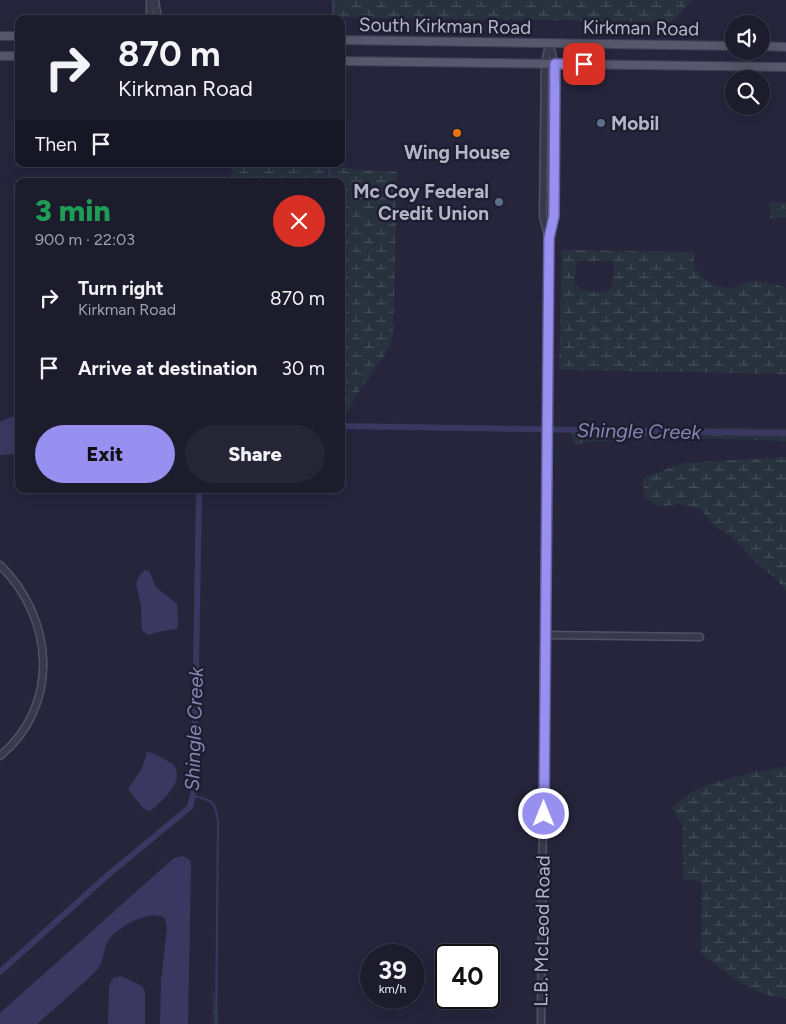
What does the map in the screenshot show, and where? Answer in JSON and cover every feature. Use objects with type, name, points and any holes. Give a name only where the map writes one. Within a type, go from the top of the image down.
[{"type":"main road","points":[[0,36],[15,36]]},
{"type":"main road","name":"South Kirkman Road","points":[[345,40],[549,43]]},
{"type":"main road","name":"Kirkman Road","points":[[549,43],[725,46]]},
{"type":"main road","points":[[770,46],[786,47]]},
{"type":"main road","points":[[0,56],[15,56]]},
{"type":"main road","name":"South Kirkman Road","points":[[345,61],[545,64]]},
{"type":"main road","name":"Kirkman Road","points":[[545,64],[786,67]]},
{"type":"street","points":[[150,0],[150,15]]},
{"type":"street","points":[[156,0],[158,15]]},
{"type":"street","name":"L.B. McLeod Road","points":[[549,43],[545,64],[543,216],[549,238]]},
{"type":"street","name":"L.B. McLeod Road","points":[[541,1024],[546,416],[549,238],[554,216],[555,64],[549,43]]},
{"type":"street","points":[[0,565],[15,582],[30,606],[39,633],[44,667],[41,692],[31,719],[15,742],[0,756]]},
{"type":"street","points":[[545,635],[700,637]]},
{"type":"green space","points":[[333,0],[694,0],[687,5],[677,18],[669,22],[345,17],[345,15],[333,15]]},
{"type":"green space","points":[[232,167],[328,167],[397,172],[393,339],[385,355],[360,390],[345,416],[345,178],[231,178]]},
{"type":"green space","points":[[770,202],[786,202],[786,218],[770,218]]},
{"type":"green space","points":[[562,250],[694,252],[694,265],[697,272],[718,286],[733,288],[746,282],[755,281],[786,288],[786,374],[559,370]],"holes":[[[577,261],[614,261],[612,288],[593,292],[574,284]]]},
{"type":"green space","points":[[571,428],[786,428],[786,441],[627,439],[574,444]]},
{"type":"green space","points":[[786,457],[786,591],[733,538],[712,524],[701,509],[677,504],[660,507],[645,498],[643,478],[683,463]]},
{"type":"green space","points":[[786,767],[786,999],[761,993],[750,988],[701,953],[702,882],[683,879],[683,826],[672,808],[687,795],[707,785],[749,773]]},
{"type":"green space","points":[[212,987],[217,1005],[219,1024],[212,1024]]},
{"type":"shaded area","points":[[15,417],[15,454],[0,455],[0,421]]},
{"type":"shaded area","points":[[145,570],[149,571],[156,587],[177,604],[178,626],[176,629],[148,635],[142,630],[141,606],[136,584],[139,576]]},
{"type":"shaded area","points":[[147,752],[153,753],[173,764],[177,777],[167,795],[152,810],[148,811],[143,808],[128,789],[142,768]]},
{"type":"shaded area","points":[[183,856],[190,860],[191,868],[188,1024],[160,1024],[161,981],[167,928],[165,918],[151,915],[134,920],[112,936],[106,944],[98,969],[37,1024],[0,1024],[0,1013],[174,858]]},
{"type":"shaded area","points":[[121,976],[142,986],[145,992],[145,1024],[108,1024],[109,986],[113,978]]},
{"type":"waterway","points":[[333,0],[333,15]]},
{"type":"waterway","points":[[329,178],[330,167]]},
{"type":"waterway","name":"Shingle Creek","points":[[345,426],[786,433]]},
{"type":"waterway","name":"Shingle Creek","points":[[0,972],[108,875],[190,807],[194,791],[199,493]]},
{"type":"waterway","points":[[193,796],[212,802],[216,809],[218,821],[216,1024]]},
{"type":"place","name":"Mobil","points":[[601,123]]},
{"type":"place","name":"Wing House","points":[[457,133]]},
{"type":"place","name":"Mc Coy Federal Credit Union","points":[[499,202]]},
{"type":"route","points":[[544,814],[549,238],[554,216],[555,64],[584,64]]}]
